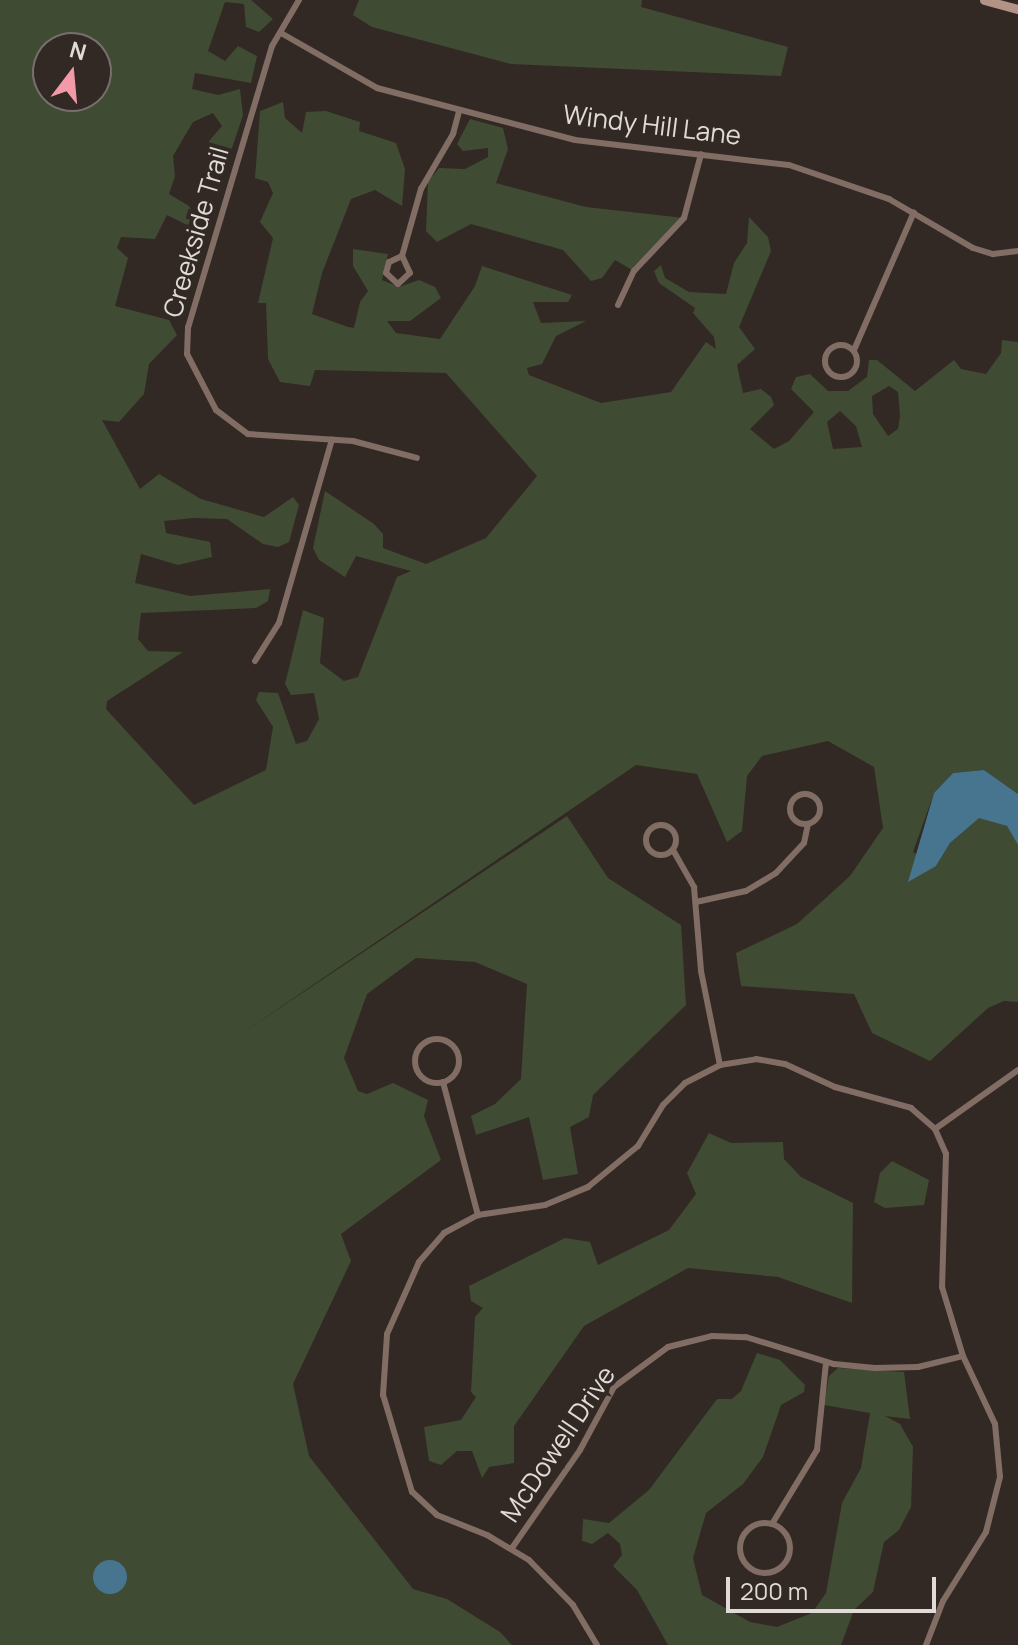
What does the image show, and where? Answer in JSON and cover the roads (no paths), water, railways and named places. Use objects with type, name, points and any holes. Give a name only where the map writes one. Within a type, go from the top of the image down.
[{"type":"street","name":"Creekside Trail","points":[[299,0],[272,46],[188,327],[187,354],[216,410],[237,428],[269,438],[332,439],[417,458]]},
{"type":"street","points":[[984,0],[1018,9]]},
{"type":"street","name":"Windy Hill Lane","points":[[281,33],[370,85],[459,111],[585,141],[789,165],[914,212],[973,248],[993,254],[1018,251]]},
{"type":"street","points":[[402,256],[389,262],[386,273],[398,284],[410,273],[402,256],[421,189],[453,134],[459,111]]},
{"type":"street","points":[[618,305],[634,271],[684,218],[701,154]]},
{"type":"street","points":[[854,350],[845,345],[830,349],[825,362],[829,372],[838,377],[852,373],[857,360],[854,350],[914,212]]},
{"type":"street","points":[[255,661],[279,623],[332,439]]},
{"type":"street","points":[[696,902],[746,891],[776,873],[804,843],[808,824],[820,809],[813,797],[803,794],[792,802],[790,811],[798,823],[808,824]]},
{"type":"street","points":[[656,826],[670,828],[676,841],[673,850],[664,856],[649,851],[648,831],[656,826]]},
{"type":"street","points":[[673,850],[689,871],[696,902],[701,971],[720,1065]]},
{"type":"street","points":[[430,1040],[444,1040],[458,1055],[458,1069],[443,1082],[422,1077],[415,1064],[419,1049],[430,1040]]},
{"type":"street","points":[[597,1645],[561,1591],[512,1548],[437,1515],[412,1492],[401,1470],[382,1388],[387,1334],[419,1262],[439,1237],[478,1215],[545,1205],[588,1187],[638,1146],[677,1090],[720,1065],[756,1059],[785,1064],[835,1087],[902,1104],[935,1129],[949,1173],[940,1236],[942,1287],[963,1356],[995,1424],[998,1492],[986,1532],[943,1601],[926,1645]]},
{"type":"street","points":[[935,1129],[1018,1070]]},
{"type":"street","points":[[443,1082],[478,1215]]},
{"type":"street","name":"McDowell Drive","points":[[512,1548],[577,1455],[610,1393],[650,1356],[696,1338],[729,1336],[761,1340],[826,1363],[889,1369],[963,1356]]},
{"type":"street","points":[[772,1524],[785,1532],[789,1555],[774,1572],[758,1573],[745,1564],[740,1542],[749,1528],[772,1524],[817,1450],[826,1363]]},
{"type":"water","points":[[984,770],[1018,794],[1018,845],[1007,826],[979,818],[950,843],[936,866],[908,882],[934,793],[953,773]]},
{"type":"water","points":[[110,1560],[122,1565],[127,1577],[122,1589],[110,1594],[98,1589],[93,1577],[98,1565]]}]
